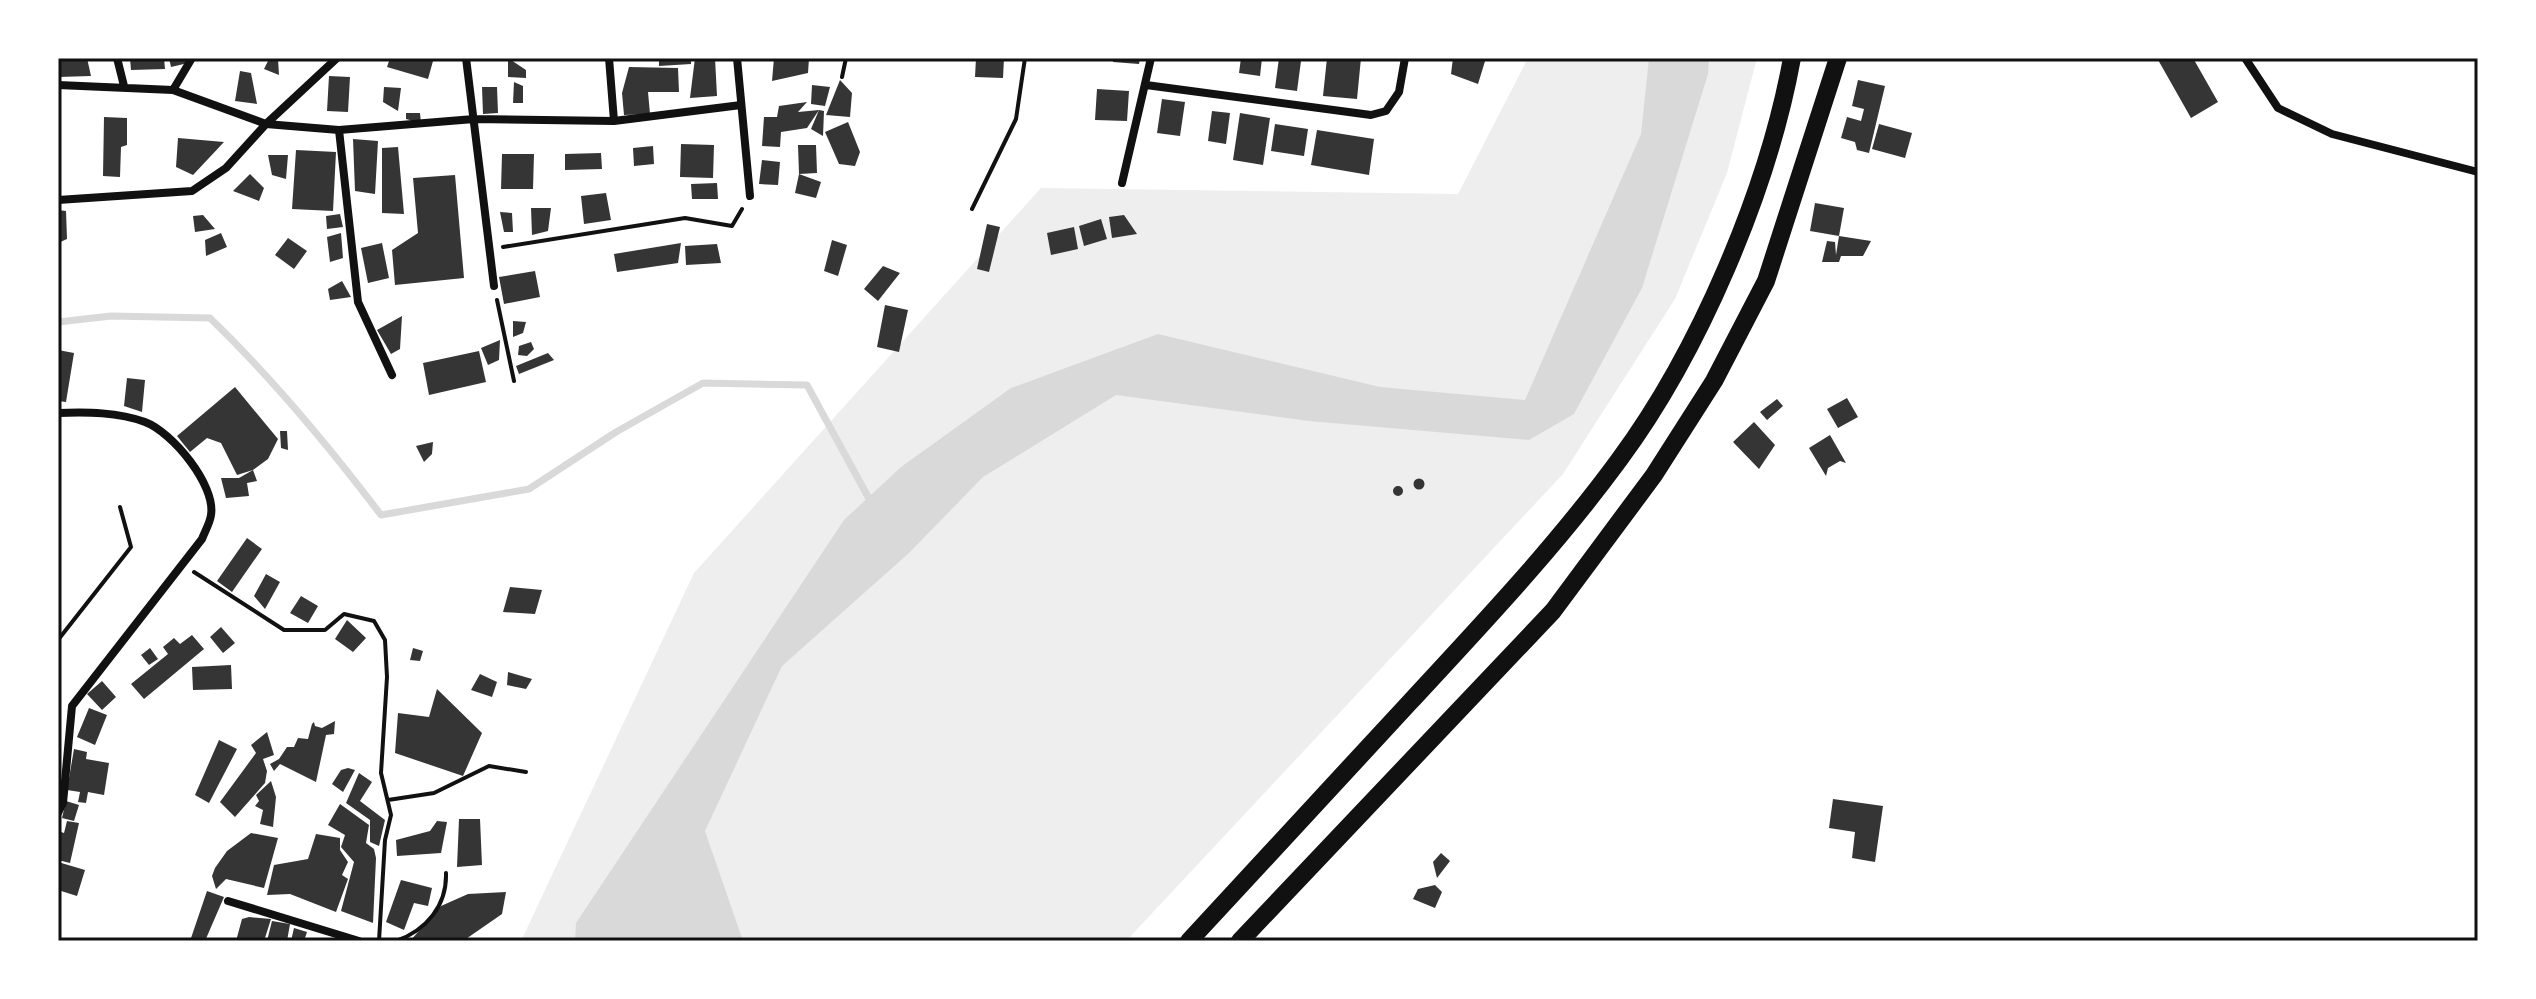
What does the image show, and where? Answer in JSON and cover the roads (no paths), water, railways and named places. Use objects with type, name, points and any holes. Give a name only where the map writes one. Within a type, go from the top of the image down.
[{"type":"highway","points":[[1189,941],[1537,564],[1621,458],[1691,342],[1746,218],[1786,89],[1792,58]]},
{"type":"highway","points":[[1240,941],[1553,611],[1654,475],[1714,381],[1766,281],[1838,58]]},
{"type":"street","points":[[117,58],[124,86]]},
{"type":"street","points":[[173,90],[192,58]]},
{"type":"street","points":[[58,200],[192,191],[226,168],[266,124],[337,58]]},
{"type":"street","points":[[466,58],[494,286]]},
{"type":"street","points":[[609,58],[614,121]]},
{"type":"street","points":[[737,58],[750,196]]},
{"type":"street","points":[[1122,183],[1151,58]]},
{"type":"street","points":[[1146,85],[1371,115],[1386,111],[1399,92],[1405,58]]},
{"type":"street","points":[[2245,58],[2278,108],[2332,134],[2478,172]]},
{"type":"street","points":[[58,85],[173,90],[266,124],[339,130],[474,119],[614,121],[741,105]]},
{"type":"street","points":[[339,130],[358,302],[392,375]]},
{"type":"street","points":[[58,413],[97,412],[147,423],[187,455],[209,494],[211,514],[202,539],[72,706],[63,803],[58,813]]},
{"type":"street","points":[[228,901],[359,941]]},
{"type":"waterway","points":[[58,322],[111,316],[210,318],[299,413],[381,515],[529,489],[616,432],[703,383],[807,385],[873,506]]}]
